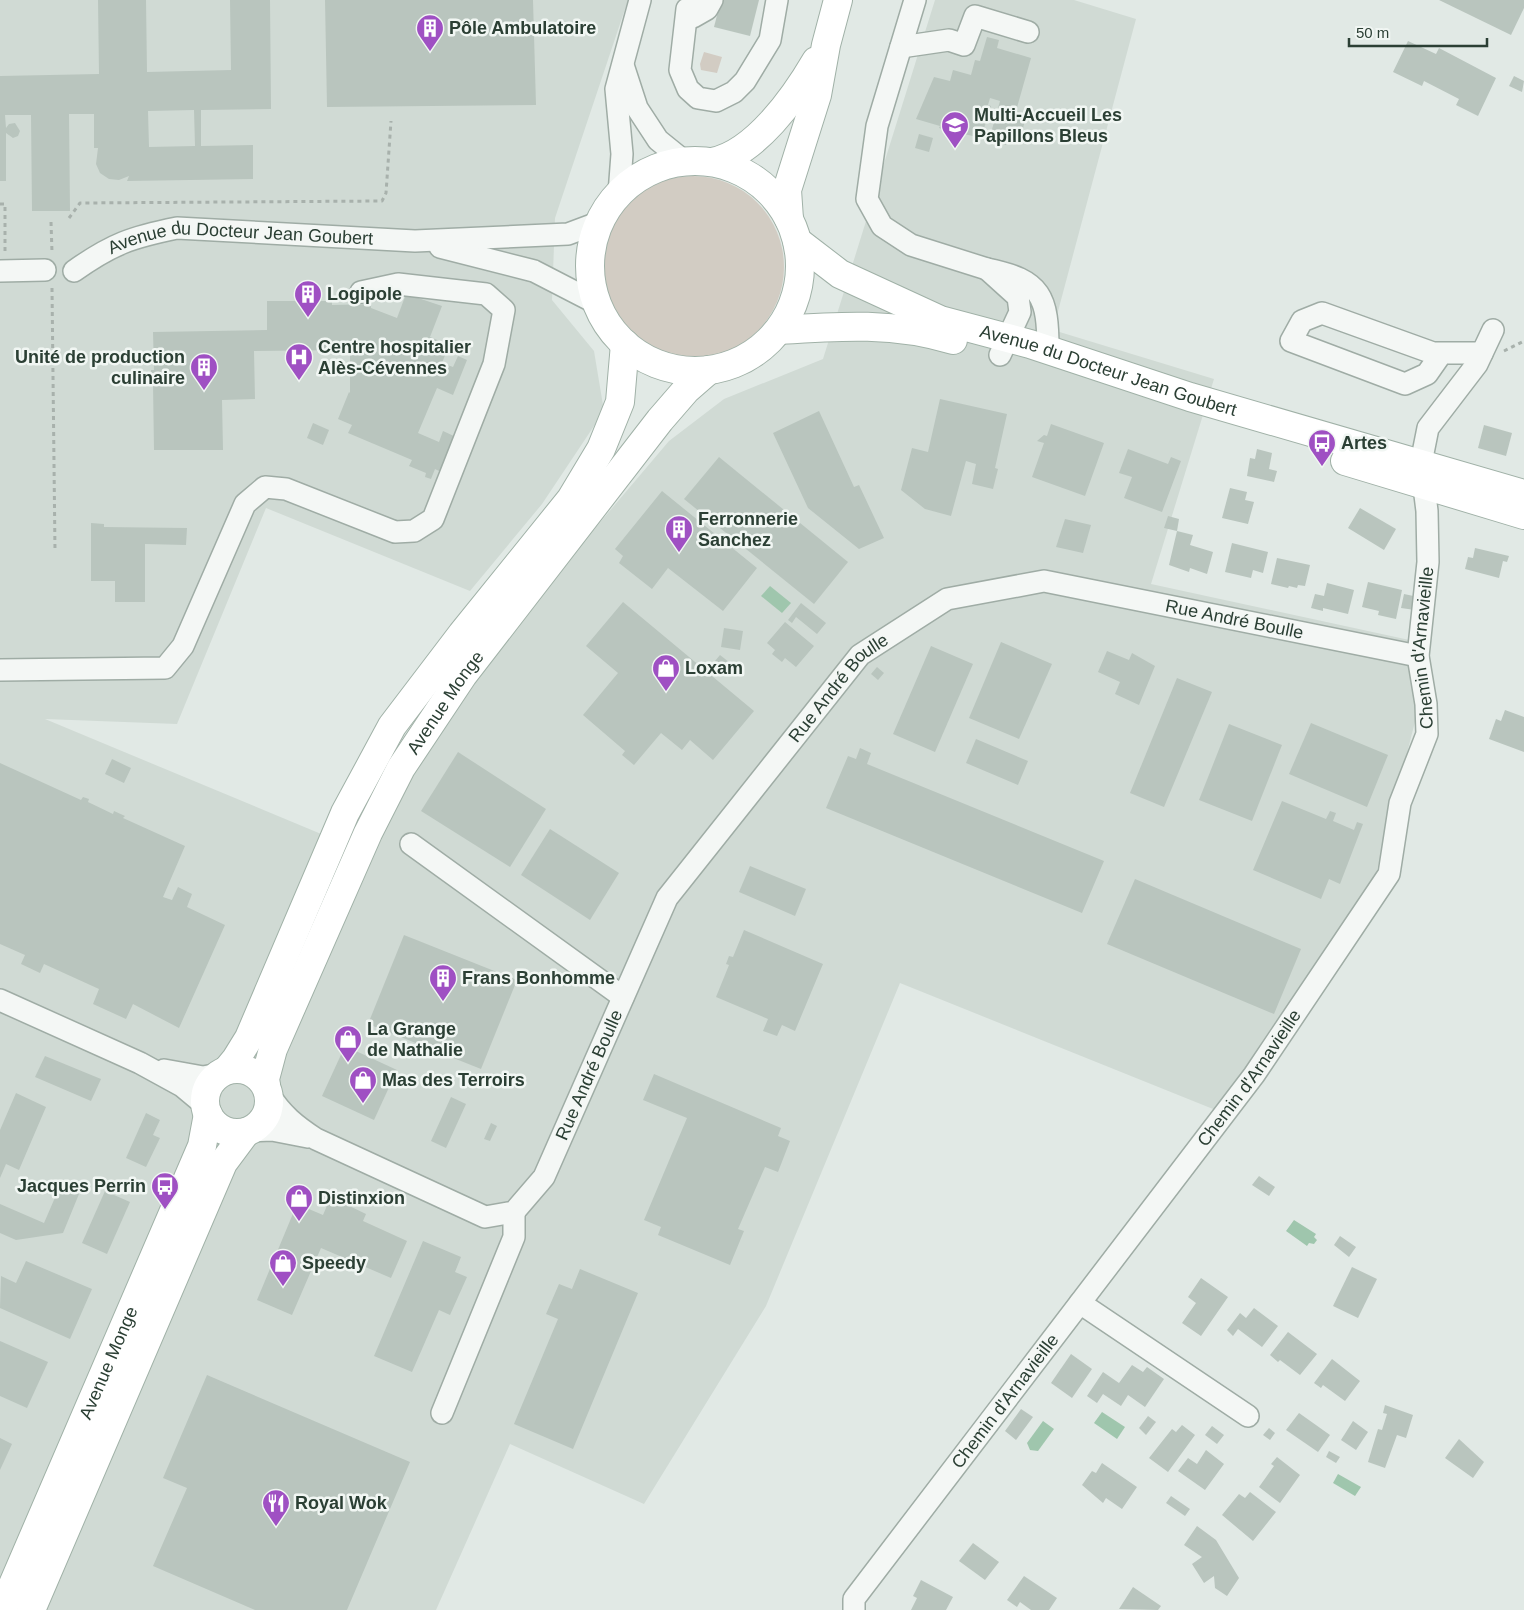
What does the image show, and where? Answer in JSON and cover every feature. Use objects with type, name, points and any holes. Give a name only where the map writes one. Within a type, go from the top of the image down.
[{"type":"main road","points":[[826,45],[797,94],[763,132],[723,160],[712,162],[684,161],[649,172],[619,194],[600,222],[592,249],[591,277],[598,304],[614,332],[625,344],[643,357],[664,366],[686,371],[709,370],[735,363],[759,350],[779,330],[794,303],[800,272],[787,190],[817,95],[826,45],[838,0]]},
{"type":"main road","points":[[712,162],[736,169],[757,181],[776,198],[793,230]]},
{"type":"main road","name":"Avenue du Docteur Jean Goubert","points":[[793,230],[840,274],[882,295],[1003,346],[1427,472]]},
{"type":"main road","name":"Avenue du Docteur Jean Goubert","points":[[779,330],[845,325],[922,331],[1003,346],[1048,350],[1427,472]]},
{"type":"main road","name":"Avenue Monge","points":[[223,1072],[236,1059],[249,1038],[345,813],[392,726],[462,634],[571,499],[601,449],[620,402],[625,344]]},
{"type":"main road","name":"Avenue Monge","points":[[267,1089],[265,1079],[273,1049],[368,833],[401,768],[463,675],[648,435],[686,390],[709,370]]},
{"type":"main road","points":[[1427,472],[1524,494]]},
{"type":"main road","points":[[1427,472],[1524,515]]},
{"type":"main road","points":[[238,1068],[249,1070],[258,1076],[267,1089],[269,1105],[266,1116],[259,1125],[248,1131],[237,1133],[220,1128],[207,1110],[208,1088],[223,1072],[238,1068]]},
{"type":"main road","name":"Avenue Monge","points":[[2,1610],[202,1146],[207,1110]]},
{"type":"main road","name":"Avenue Monge","points":[[31,1610],[223,1163],[248,1131]]},
{"type":"street","points":[[619,194],[622,154],[616,89],[640,0]]},
{"type":"street","points":[[712,0],[707,9],[686,9],[680,70],[688,89],[698,98],[716,101],[734,92],[745,81],[770,40],[778,0]]},
{"type":"street","points":[[692,8],[687,66],[696,83],[709,90],[724,84],[734,74],[761,38],[769,0]]},
{"type":"street","points":[[915,0],[877,126],[867,199],[882,226],[911,245],[986,269],[1006,273],[1029,284],[1044,302],[1048,326],[1048,350]]},
{"type":"street","points":[[900,47],[949,40],[964,45],[975,16],[1028,32]]},
{"type":"street","points":[[623,65],[637,108],[658,140],[684,161]]},
{"type":"street","name":"Avenue du Docteur Jean Goubert","points":[[74,271],[105,250],[139,236],[177,228],[415,241],[568,234],[600,222]]},
{"type":"street","name":"Avenue du Docteur Jean Goubert","points":[[415,241],[534,271],[598,304]]},
{"type":"street","points":[[986,269],[1018,297],[1020,312],[1003,346]]},
{"type":"street","points":[[3,271],[50,270]]},
{"type":"street","points":[[0,670],[165,668],[183,646],[245,504],[265,487],[286,489],[394,532],[414,531],[433,519],[494,364],[504,310],[486,294],[398,284],[361,292]]},
{"type":"street","points":[[1442,354],[1427,374],[1405,384],[1291,342],[1302,321],[1322,314],[1433,354],[1482,353]]},
{"type":"street","name":"Chemin d'Arnavieille","points":[[854,1610],[854,1599],[1254,1075],[1389,874],[1400,803],[1426,734],[1426,704],[1418,656],[1428,562],[1428,428],[1477,364],[1493,330]]},
{"type":"street","name":"Rue André Boulle","points":[[514,1212],[544,1177],[667,898],[860,654],[947,599],[1044,581],[1418,656]]},
{"type":"street","points":[[411,844],[623,996]]},
{"type":"street","points":[[0,1000],[140,1063],[182,1086],[207,1110]]},
{"type":"street","points":[[140,1063],[185,1075],[203,1077],[223,1072]]},
{"type":"street","points":[[267,1089],[293,1124],[316,1139],[485,1216],[514,1212],[514,1237],[442,1413]]},
{"type":"street","points":[[248,1131],[272,1130],[316,1139]]},
{"type":"street","points":[[1080,1303],[1248,1416]]},
{"type":"path","points":[[70,218],[80,203],[382,201],[386,193],[391,121]]},
{"type":"path","points":[[0,204],[5,204],[3,271]]},
{"type":"path","points":[[51,222],[50,270],[55,551]]},
{"type":"shaded area","points":[[0,0],[628,0],[555,218],[552,300],[594,351],[604,411],[542,504],[470,591],[266,508],[177,724],[45,719],[362,851],[485,658],[669,441],[724,399],[823,359],[935,0],[1074,0],[1136,19],[1053,330],[1214,379],[1151,584],[1414,641],[1417,714],[1374,882],[1218,1111],[900,983],[766,1306],[644,1504],[510,1444],[436,1610],[0,1610]]},
{"type":"shaded area","points":[[704,52],[722,57],[717,73],[701,70],[700,64]]},
{"type":"shaded area","points":[[702,176],[711,177],[736,186],[758,202],[774,224],[783,249],[783,285],[774,310],[758,332],[736,348],[720,354],[702,358],[684,358],[675,357],[650,348],[635,338],[622,325],[612,310],[603,285],[602,258],[603,249],[612,224],[622,209],[635,196],[650,186],[675,177]]},
{"type":"shaded area","points":[[770,586],[791,603],[782,613],[761,596]]},
{"type":"shaded area","points":[[1294,1220],[1316,1234],[1314,1237],[1317,1240],[1314,1244],[1309,1243],[1307,1246],[1286,1231]]},
{"type":"shaded area","points":[[1102,1412],[1125,1427],[1117,1439],[1094,1423]]},
{"type":"shaded area","points":[[1043,1421],[1054,1429],[1038,1451],[1030,1450],[1027,1443]]},
{"type":"shaded area","points":[[1338,1474],[1361,1487],[1355,1496],[1333,1483]]},
{"type":"building","points":[[98,0],[146,0],[147,72],[231,70],[230,0],[270,0],[271,109],[201,110],[201,146],[253,145],[253,179],[127,181],[129,176],[119,180],[109,179],[100,173],[96,164],[98,148],[94,148],[94,114],[69,114],[70,211],[32,211],[31,115],[5,115],[6,128],[9,124],[15,123],[20,131],[18,136],[13,138],[6,133],[6,181],[0,181],[0,76],[99,74]],"holes":[[[194,110],[195,146],[149,147],[148,111]]]},
{"type":"building","name":"Pôle Ambulatoire","points":[[325,0],[533,0],[536,105],[327,107]]},
{"type":"building","points":[[721,0],[759,0],[750,36],[714,27]]},
{"type":"building","points":[[1439,0],[1524,0],[1524,8],[1511,35]]},
{"type":"building","points":[[987,37],[999,40],[997,48],[1031,58],[1016,111],[1027,114],[1021,135],[1010,131],[1006,145],[989,140],[1000,101],[990,98],[988,105],[991,106],[981,138],[939,128],[940,126],[916,119],[934,77],[950,81],[953,70],[971,75],[975,60],[980,61]]},
{"type":"building","points":[[1408,41],[1436,54],[1439,48],[1496,78],[1478,116],[1456,105],[1459,99],[1424,81],[1422,86],[1393,72]]},
{"type":"building","points":[[1514,76],[1524,81],[1522,92],[1509,86]]},
{"type":"building","points":[[919,134],[933,138],[929,152],[915,148]]},
{"type":"building","points":[[406,294],[442,306],[430,337],[449,345],[442,363],[453,367],[458,356],[467,360],[453,395],[437,388],[418,433],[439,442],[443,431],[456,437],[441,472],[435,469],[431,479],[425,477],[426,473],[409,466],[412,460],[348,433],[352,425],[338,419],[350,393],[350,350],[254,351],[255,399],[222,400],[223,450],[154,450],[153,384],[142,383],[142,376],[151,376],[151,370],[154,370],[153,332],[267,330],[267,301],[332,301],[332,305],[371,304],[371,308],[397,318]]},
{"type":"building","points":[[940,399],[1007,414],[995,468],[998,469],[993,489],[972,484],[976,464],[966,461],[951,516],[925,509],[901,490],[912,448],[928,452]]},
{"type":"building","points":[[819,411],[854,487],[859,485],[884,538],[859,549],[808,508],[773,433]]},
{"type":"building","points":[[313,423],[329,430],[323,445],[307,438]]},
{"type":"building","points":[[1051,424],[1104,443],[1085,496],[1032,477],[1044,443],[1037,441],[1044,435],[1047,436]]},
{"type":"building","points":[[1484,425],[1512,433],[1506,456],[1478,448]]},
{"type":"building","points":[[1128,449],[1168,464],[1171,457],[1181,461],[1162,512],[1124,498],[1132,477],[1119,473]]},
{"type":"building","points":[[1257,449],[1272,453],[1269,469],[1277,471],[1274,482],[1247,476],[1250,458],[1255,459]]},
{"type":"building","points":[[719,457],[848,562],[814,604],[684,499]]},
{"type":"building","points":[[1230,488],[1247,492],[1245,500],[1254,502],[1248,524],[1222,518]]},
{"type":"building","name":"Ferronnerie Sanchez","points":[[662,491],[757,568],[723,611],[668,568],[652,589],[619,563],[623,556],[615,549]]},
{"type":"building","points":[[1360,508],[1396,529],[1384,550],[1348,528]]},
{"type":"building","points":[[1168,516],[1179,519],[1177,531],[1164,528]]},
{"type":"building","points":[[1065,519],[1091,525],[1083,553],[1056,547]]},
{"type":"building","points":[[91,523],[104,524],[104,527],[187,528],[186,545],[145,544],[145,602],[115,602],[115,581],[91,581]]},
{"type":"building","points":[[1177,531],[1193,535],[1190,545],[1213,552],[1207,574],[1190,568],[1189,572],[1169,565]]},
{"type":"building","points":[[1232,543],[1268,552],[1263,573],[1253,570],[1251,578],[1225,572]]},
{"type":"building","points":[[1475,548],[1509,556],[1507,562],[1503,561],[1499,578],[1465,569],[1468,557],[1473,558]]},
{"type":"building","points":[[1277,558],[1310,565],[1305,586],[1298,585],[1297,588],[1289,586],[1288,588],[1271,584]]},
{"type":"building","points":[[1368,582],[1402,590],[1396,619],[1378,615],[1379,611],[1362,607]]},
{"type":"building","points":[[1327,583],[1354,590],[1348,614],[1323,608],[1323,611],[1311,608],[1315,594],[1324,596]]},
{"type":"building","points":[[1404,594],[1418,597],[1415,610],[1401,608]]},
{"type":"building","name":"Loxam","points":[[623,602],[754,711],[713,760],[690,740],[682,750],[661,733],[634,765],[622,755],[625,751],[583,715],[618,673],[586,646]]},
{"type":"building","points":[[801,603],[826,623],[817,634],[796,617],[792,623],[788,620]]},
{"type":"building","points":[[785,622],[814,646],[796,667],[785,658],[782,662],[772,654],[775,650],[767,643]]},
{"type":"building","points":[[724,628],[743,631],[740,650],[721,647]]},
{"type":"building","points":[[1001,642],[1052,664],[1019,739],[969,718]]},
{"type":"building","points":[[931,646],[973,664],[935,752],[893,734]]},
{"type":"building","points":[[1107,651],[1129,660],[1132,653],[1155,666],[1139,705],[1115,694],[1120,682],[1098,672]]},
{"type":"building","points":[[720,655],[734,666],[729,673],[715,661]]},
{"type":"building","points":[[877,667],[884,673],[878,680],[871,674]]},
{"type":"building","points":[[1177,678],[1212,692],[1164,807],[1130,793]]},
{"type":"building","points":[[1505,710],[1524,717],[1524,752],[1489,739],[1496,719],[1501,721]]},
{"type":"building","points":[[1311,723],[1388,755],[1367,807],[1289,774]]},
{"type":"building","points":[[1229,724],[1282,745],[1252,821],[1199,800]]},
{"type":"building","points":[[976,739],[1028,761],[1018,785],[966,763]]},
{"type":"building","points":[[860,748],[871,753],[867,764],[1104,861],[1082,913],[826,808],[848,756],[856,759]]},
{"type":"building","points":[[458,752],[546,809],[510,867],[421,811]]},
{"type":"building","points":[[112,759],[131,768],[124,783],[105,774]]},
{"type":"building","points":[[0,763],[81,800],[83,797],[89,799],[88,802],[113,814],[114,811],[125,816],[123,818],[185,846],[163,897],[172,900],[178,887],[192,894],[187,907],[225,925],[179,1028],[133,1004],[126,1019],[93,1004],[99,989],[44,964],[40,973],[21,964],[25,955],[0,944]]},
{"type":"building","points":[[1282,801],[1326,819],[1330,811],[1336,813],[1333,821],[1354,830],[1357,822],[1363,824],[1340,884],[1329,879],[1321,899],[1253,870]]},
{"type":"building","points":[[550,829],[619,873],[590,920],[521,875]]},
{"type":"building","points":[[750,866],[806,889],[795,916],[739,892]]},
{"type":"building","points":[[1135,879],[1301,949],[1274,1014],[1107,944]]},
{"type":"building","points":[[744,930],[823,964],[795,1031],[782,1025],[777,1036],[763,1031],[768,1019],[716,997],[729,965],[726,964],[729,956],[733,957]]},
{"type":"building","name":"Frans Bonhomme","points":[[404,935],[517,980],[481,1069],[368,1024]]},
{"type":"building","points":[[345,1046],[397,1070],[374,1120],[322,1096]]},
{"type":"building","points":[[45,1056],[101,1079],[91,1101],[35,1077]]},
{"type":"building","points":[[654,1074],[781,1128],[778,1136],[790,1141],[778,1172],[765,1167],[738,1229],[744,1231],[730,1265],[658,1235],[661,1227],[644,1220],[687,1118],[643,1100]]},
{"type":"building","points":[[16,1093],[46,1107],[19,1170],[6,1164],[0,1178],[0,1130]]},
{"type":"building","points":[[451,1097],[466,1104],[446,1148],[431,1141]]},
{"type":"building","points":[[146,1113],[160,1120],[153,1135],[160,1138],[146,1167],[126,1158]]},
{"type":"building","points":[[491,1123],[497,1126],[490,1141],[484,1139]]},
{"type":"building","points":[[1259,1176],[1275,1187],[1269,1196],[1252,1185]]},
{"type":"building","points":[[60,1186],[79,1194],[63,1233],[16,1240],[0,1233],[0,1204],[44,1223]]},
{"type":"building","points":[[105,1191],[130,1202],[107,1254],[82,1243]]},
{"type":"building","points":[[329,1201],[339,1205],[341,1202],[366,1214],[363,1221],[407,1241],[391,1278],[321,1248],[292,1315],[257,1300],[297,1204],[323,1215]]},
{"type":"building","points":[[1340,1236],[1356,1247],[1349,1257],[1334,1245]]},
{"type":"building","points":[[423,1241],[461,1257],[455,1272],[467,1277],[450,1315],[439,1310],[412,1372],[374,1356]]},
{"type":"building","points":[[26,1261],[92,1289],[70,1339],[0,1308],[1,1276],[16,1283]]},
{"type":"building","points":[[1352,1267],[1377,1279],[1358,1318],[1333,1306]]},
{"type":"building","points":[[580,1269],[638,1293],[573,1449],[514,1424],[558,1319],[546,1314],[559,1284],[572,1289]]},
{"type":"building","points":[[1201,1278],[1228,1297],[1201,1336],[1182,1323],[1196,1303],[1188,1297]]},
{"type":"building","points":[[1254,1308],[1278,1326],[1262,1347],[1238,1329],[1233,1336],[1227,1330],[1240,1313],[1246,1318]]},
{"type":"building","points":[[1288,1332],[1317,1354],[1300,1375],[1270,1355]]},
{"type":"building","points":[[0,1341],[48,1362],[27,1408],[0,1396]]},
{"type":"building","points":[[1071,1354],[1092,1369],[1072,1398],[1051,1383]]},
{"type":"building","points":[[1332,1359],[1360,1381],[1345,1401],[1323,1385],[1321,1388],[1314,1383]]},
{"type":"building","points":[[1132,1365],[1143,1372],[1147,1367],[1164,1379],[1145,1407],[1128,1395],[1121,1406],[1103,1394],[1097,1403],[1087,1396],[1103,1372],[1119,1383]]},
{"type":"building","name":"Royal Wok","points":[[207,1375],[410,1462],[347,1610],[255,1610],[153,1566],[187,1488],[163,1478]]},
{"type":"building","points":[[1385,1405],[1413,1415],[1406,1438],[1397,1435],[1385,1468],[1368,1462],[1378,1429],[1382,1430],[1387,1414],[1383,1413]]},
{"type":"building","points":[[1021,1409],[1033,1417],[1016,1440],[1005,1431]]},
{"type":"building","points":[[1299,1413],[1330,1435],[1318,1452],[1286,1430]]},
{"type":"building","points":[[1148,1416],[1156,1422],[1146,1435],[1139,1428]]},
{"type":"building","points":[[1353,1421],[1368,1432],[1356,1450],[1341,1440]]},
{"type":"building","points":[[1182,1425],[1195,1435],[1168,1472],[1149,1458],[1172,1429],[1176,1432]]},
{"type":"building","points":[[1212,1426],[1224,1435],[1217,1444],[1205,1435]]},
{"type":"building","points":[[1269,1428],[1275,1433],[1270,1440],[1263,1435]]},
{"type":"building","points":[[0,1438],[12,1444],[0,1470]]},
{"type":"building","points":[[1459,1439],[1484,1462],[1473,1478],[1445,1458]]},
{"type":"building","points":[[1206,1450],[1224,1464],[1205,1490],[1178,1471],[1188,1458],[1197,1464]]},
{"type":"building","points":[[1329,1451],[1340,1457],[1336,1463],[1326,1457]]},
{"type":"building","points":[[1277,1457],[1300,1475],[1280,1503],[1259,1487],[1274,1466],[1271,1464]]},
{"type":"building","points":[[1102,1463],[1137,1487],[1122,1509],[1106,1498],[1103,1503],[1082,1485],[1092,1471],[1096,1473]]},
{"type":"building","points":[[1250,1492],[1276,1512],[1253,1541],[1222,1515],[1239,1494],[1245,1498]]},
{"type":"building","points":[[1171,1496],[1190,1509],[1185,1516],[1166,1503]]},
{"type":"building","points":[[1197,1526],[1216,1540],[1239,1578],[1227,1596],[1215,1588],[1214,1576],[1204,1583],[1192,1564],[1202,1557],[1184,1545]]},
{"type":"building","points":[[973,1543],[999,1562],[985,1580],[959,1561]]},
{"type":"building","points":[[1024,1576],[1057,1598],[1049,1610],[1031,1610],[1020,1602],[1017,1607],[1007,1600]]},
{"type":"building","points":[[921,1580],[953,1597],[946,1610],[911,1610],[917,1598],[913,1596]]},
{"type":"building","points":[[1133,1587],[1161,1606],[1158,1610],[1119,1609]]},
{"type":"place","name":"Pôle Ambulatoire","points":[[430,52]]},
{"type":"place","name":"Multi-Accueil Les Papillons Bleus","points":[[955,149]]},
{"type":"place","name":"Logipole","points":[[308,318]]},
{"type":"place","name":"Centre hospitalier Alès-Cévennes","points":[[299,381]]},
{"type":"place","name":"Unité de production culinaire","points":[[204,391]]},
{"type":"place","name":"Artes","points":[[1322,467]]},
{"type":"place","name":"Ferronnerie Sanchez","points":[[679,553]]},
{"type":"place","name":"Loxam","points":[[666,692]]},
{"type":"place","name":"Frans Bonhomme","points":[[443,1002]]},
{"type":"place","name":"La Grange de Nathalie","points":[[348,1063]]},
{"type":"place","name":"Mas des Terroirs","points":[[363,1104]]},
{"type":"place","name":"Jacques Perrin","points":[[165,1210]]},
{"type":"place","name":"Distinxion","points":[[299,1222]]},
{"type":"place","name":"Speedy","points":[[283,1287]]},
{"type":"place","name":"Royal Wok","points":[[276,1527]]}]
